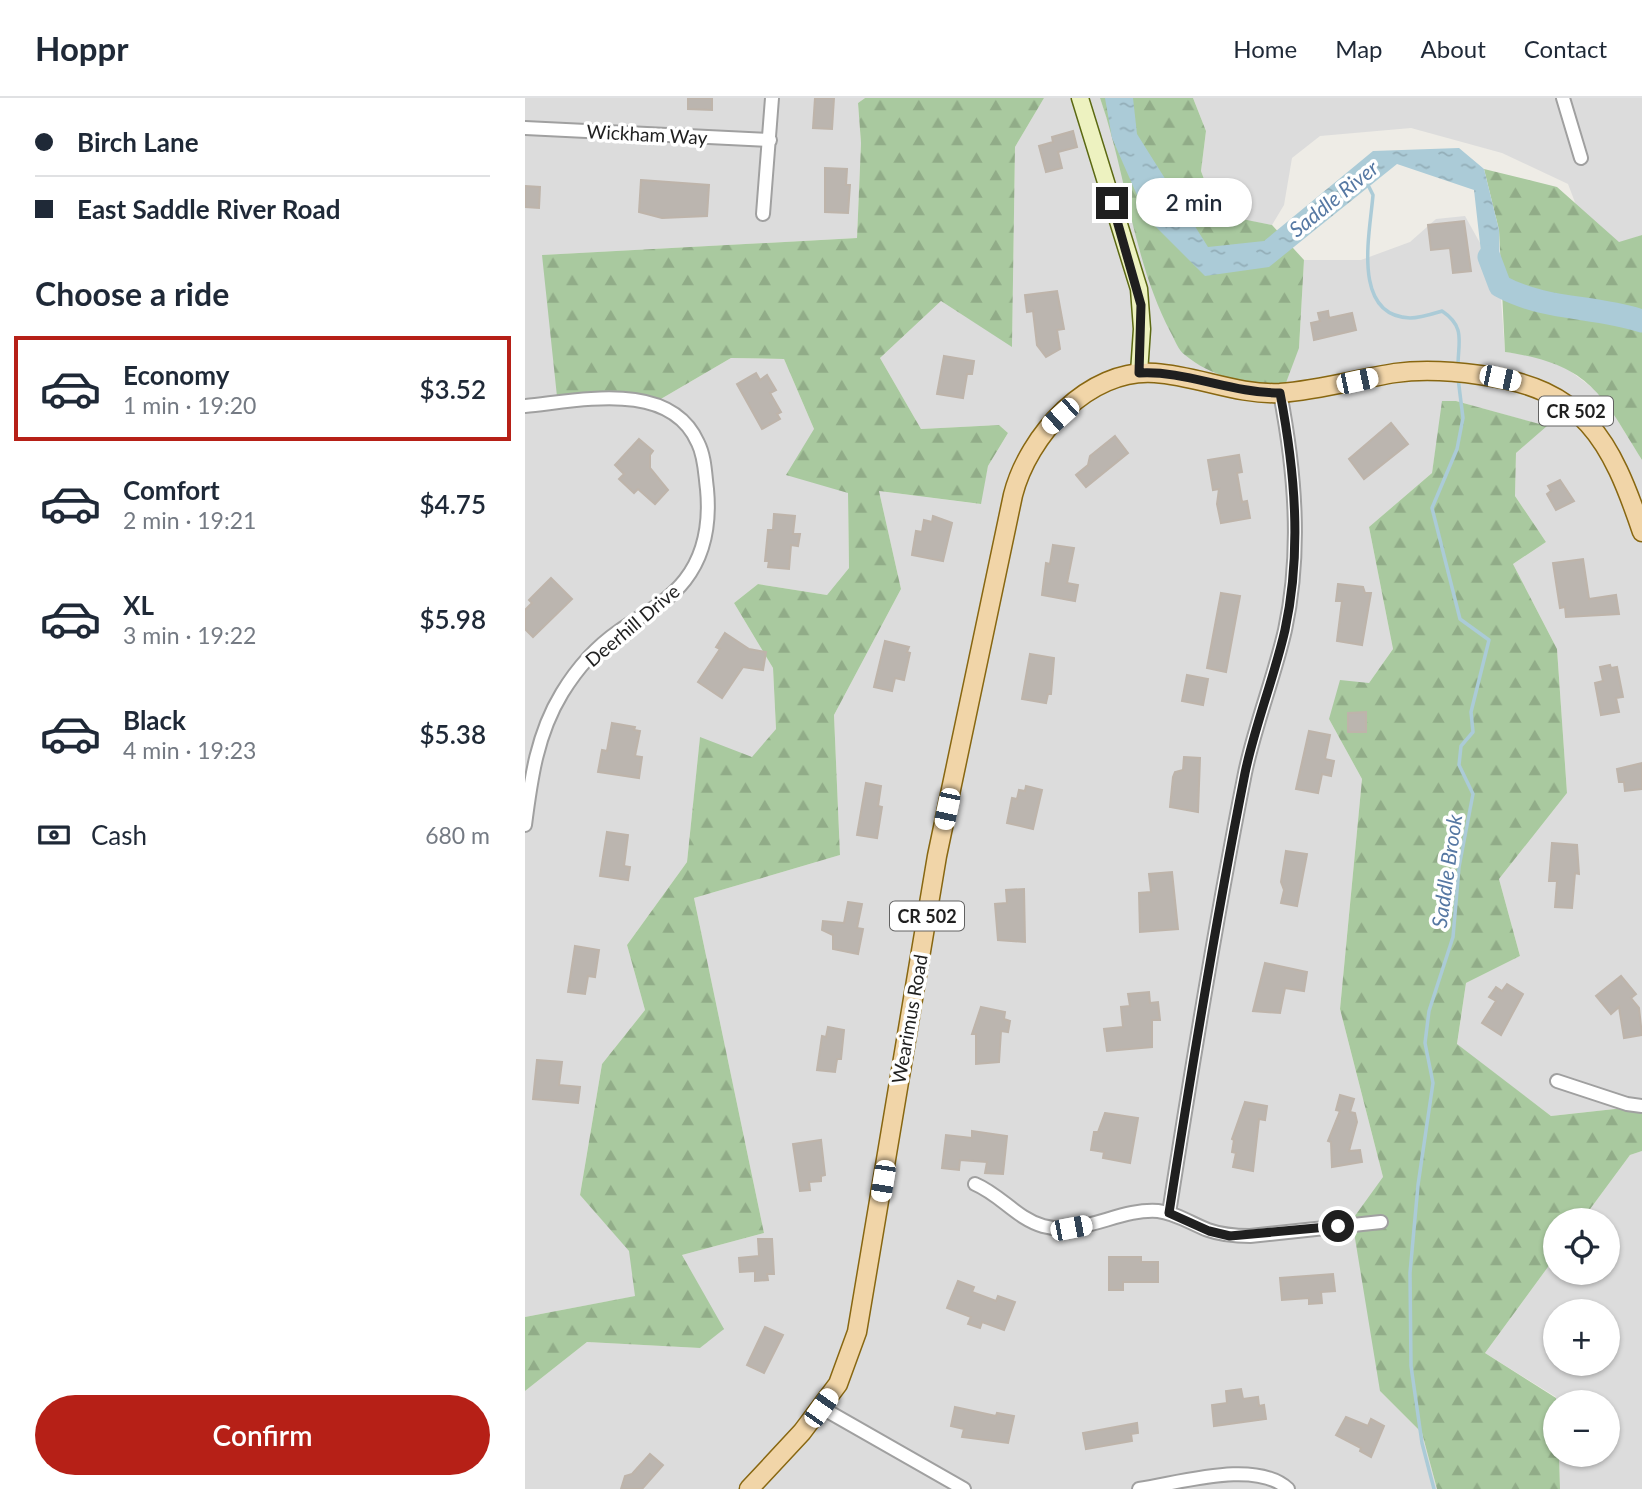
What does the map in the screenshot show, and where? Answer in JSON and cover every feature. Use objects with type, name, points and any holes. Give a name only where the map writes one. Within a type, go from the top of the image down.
[{"type":"main road","points":[[1080,98],[1139,289],[1142,329],[1139,373]]},
{"type":"main road","name":"CR 502","points":[[1139,373],[1159,373],[1249,392],[1280,393],[1398,372],[1448,371],[1541,388],[1574,409],[1594,430],[1610,453],[1638,510],[1642,531]]},
{"type":"main road","name":"Wearimus Road","points":[[749,1489],[821,1408],[838,1384],[849,1357],[864,1301],[937,856],[1017,477],[1030,450],[1060,416],[1104,383],[1139,373]]},
{"type":"street","points":[[762,214],[772,98]]},
{"type":"street","points":[[1563,98],[1581,158]]},
{"type":"street","name":"Wickham Way","points":[[525,128],[770,140]]},
{"type":"street","points":[[1169,1213],[1246,770],[1280,649],[1292,590],[1295,521],[1292,454],[1280,393]]},
{"type":"street","name":"Deerhill Drive","points":[[525,406],[586,400],[639,400],[669,410],[681,419],[698,442],[703,457],[709,509],[703,546],[688,577],[660,605],[596,650],[562,692],[539,742],[525,825]]},
{"type":"street","points":[[1557,1081],[1627,1104],[1642,1106]]},
{"type":"street","points":[[975,1184],[991,1191],[1030,1221],[1057,1228],[1086,1225],[1115,1215],[1139,1212],[1169,1213],[1209,1231],[1230,1236],[1381,1222]]},
{"type":"street","points":[[821,1408],[964,1489]]},
{"type":"street","points":[[1139,1489],[1251,1473],[1276,1479],[1288,1489]]},
{"type":"shaded area","points":[[525,98],[865,98],[858,103],[861,143],[857,238],[543,255],[654,403],[731,358],[784,359],[814,429],[848,493],[849,568],[827,595],[758,584],[734,603],[773,668],[776,729],[752,758],[700,738],[687,862],[627,945],[645,1010],[602,1064],[580,1195],[630,1251],[636,1296],[525,1317]]},
{"type":"shaded area","points":[[1044,98],[1100,98],[1110,128],[1299,348],[1304,260],[1361,260],[1410,242],[1436,219],[1465,216],[1480,243],[1483,270],[1500,286],[1505,352],[1535,356],[1566,368],[1602,395],[1642,460],[1642,1106],[1551,1116],[1457,1045],[1466,983],[1520,956],[1499,879],[1567,793],[1557,649],[1513,564],[1546,542],[1515,496],[1516,453],[1546,426],[1456,401],[1443,401],[1432,473],[1369,527],[1393,649],[1369,683],[1329,719],[1362,779],[1340,1009],[1383,1177],[1380,1391],[1422,1433],[1437,1489],[525,1489],[525,1391],[587,1342],[700,1348],[723,1329],[682,1255],[764,1233],[694,898],[840,855],[834,715],[901,589],[879,491],[980,504],[988,466],[1008,433],[999,425],[921,429],[880,358],[941,301],[1012,346],[1015,147]]},
{"type":"shaded area","points":[[1193,98],[1642,98],[1642,235],[1619,243],[1576,205],[1568,184],[1502,153],[1411,128],[1320,136],[1292,158],[1284,205],[1272,225],[1217,215],[1201,171],[1206,131]]},
{"type":"shaded area","points":[[1642,1151],[1642,1489],[1560,1489],[1559,1467],[1620,1467],[1620,1390],[1545,1390],[1485,1353],[1543,1274],[1543,1285],[1620,1285],[1620,1208],[1591,1208],[1630,1155]]},
{"type":"green space","points":[[865,98],[1044,98],[1015,147],[1012,347],[941,301],[880,358],[921,429],[999,425],[1008,433],[988,466],[981,504],[879,491],[901,589],[834,715],[840,855],[694,898],[764,1233],[682,1255],[724,1329],[700,1348],[587,1342],[525,1391],[525,1317],[635,1296],[629,1251],[580,1195],[602,1064],[645,1010],[627,945],[687,862],[700,737],[752,757],[776,729],[773,668],[734,603],[758,584],[827,595],[849,568],[848,493],[786,475],[814,429],[784,359],[731,358],[654,403],[558,406],[542,255],[857,238],[861,143],[858,103]]},
{"type":"green space","points":[[1100,98],[1193,98],[1206,131],[1201,171],[1217,214],[1272,225],[1304,260],[1299,348],[1284,388],[1220,375],[1196,363],[1179,348],[1147,276]]},
{"type":"green space","points":[[1484,169],[1557,187],[1619,242],[1642,235],[1642,460],[1615,417],[1590,385],[1556,365],[1505,352],[1499,230]]},
{"type":"green space","points":[[1442,401],[1456,401],[1547,426],[1516,453],[1515,496],[1546,542],[1513,564],[1557,649],[1567,793],[1499,879],[1520,956],[1466,983],[1457,1044],[1551,1116],[1642,1106],[1642,1151],[1630,1155],[1591,1208],[1543,1208],[1543,1274],[1485,1353],[1543,1390],[1543,1467],[1559,1467],[1560,1489],[1437,1489],[1422,1433],[1380,1391],[1352,1220],[1383,1177],[1340,1009],[1362,779],[1329,719],[1340,680],[1369,683],[1393,649],[1369,527],[1432,473]]},
{"type":"water","points":[[1105,98],[1133,98],[1137,134],[1208,247],[1264,241],[1373,151],[1459,148],[1484,169],[1499,230],[1500,286],[1483,270],[1474,190],[1397,164],[1269,267],[1205,276],[1147,218],[1112,138]]},
{"type":"building","points":[[688,98],[712,98],[712,110],[688,109]]},
{"type":"building","points":[[815,98],[834,98],[832,129],[813,128]]},
{"type":"building","points":[[1073,131],[1077,147],[1058,152],[1062,168],[1046,172],[1039,146],[1053,142],[1052,137]]},
{"type":"building","points":[[825,168],[847,169],[846,185],[850,185],[848,213],[825,212]]},
{"type":"building","points":[[641,180],[709,185],[707,216],[662,218],[639,212]]},
{"type":"building","points":[[525,186],[540,187],[539,208],[525,207]]},
{"type":"building","points":[[1464,221],[1471,271],[1453,273],[1450,248],[1431,250],[1428,225]]},
{"type":"building","points":[[1057,291],[1064,329],[1057,330],[1060,349],[1046,357],[1037,345],[1033,311],[1027,312],[1025,295]]},
{"type":"building","points":[[1328,311],[1329,318],[1352,313],[1356,330],[1314,340],[1311,323],[1320,321],[1318,313]]},
{"type":"building","points":[[944,356],[974,361],[972,374],[967,374],[963,398],[937,394]]},
{"type":"building","points":[[756,373],[760,380],[767,375],[776,390],[770,393],[781,412],[777,414],[780,419],[762,429],[737,384]]},
{"type":"building","points":[[1391,423],[1408,444],[1364,479],[1349,459]]},
{"type":"building","points":[[1115,436],[1128,453],[1086,487],[1076,475],[1088,465],[1090,456]]},
{"type":"building","points":[[639,439],[653,451],[650,455],[650,468],[668,490],[655,504],[638,489],[634,493],[619,479],[624,474],[615,465]]},
{"type":"building","points":[[1239,455],[1242,472],[1237,473],[1242,502],[1247,501],[1250,518],[1221,523],[1217,504],[1219,489],[1213,490],[1208,460]]},
{"type":"building","points":[[1560,480],[1574,501],[1556,510],[1547,494],[1551,491],[1548,486]]},
{"type":"building","points":[[774,514],[795,516],[793,534],[800,534],[798,546],[791,545],[789,569],[768,567],[769,561],[765,561],[768,530],[773,530]]},
{"type":"building","points":[[933,516],[952,523],[943,561],[912,555],[916,531],[922,532],[924,520],[932,522]]},
{"type":"building","points":[[1053,545],[1074,548],[1067,583],[1078,585],[1075,601],[1042,595],[1046,563],[1050,564]]},
{"type":"building","points":[[1583,559],[1589,599],[1616,595],[1619,614],[1566,617],[1565,607],[1560,608],[1553,563]]},
{"type":"building","points":[[551,578],[572,599],[533,637],[525,629],[525,610],[532,603],[529,600]]},
{"type":"building","points":[[1338,584],[1363,587],[1365,593],[1371,593],[1362,645],[1337,641],[1342,601],[1336,601]]},
{"type":"building","points":[[1221,593],[1240,596],[1226,672],[1207,668]]},
{"type":"building","points":[[725,633],[749,649],[766,652],[763,670],[743,667],[722,698],[698,682],[720,649],[716,647]]},
{"type":"building","points":[[885,641],[909,647],[907,652],[910,653],[904,680],[895,678],[892,691],[874,687]]},
{"type":"building","points":[[1030,654],[1054,658],[1051,694],[1048,694],[1046,703],[1022,699]]},
{"type":"building","points":[[1610,665],[1611,668],[1617,667],[1623,697],[1616,698],[1619,712],[1601,715],[1595,683],[1603,681],[1600,667]]},
{"type":"building","points":[[1187,675],[1208,679],[1203,705],[1182,701]]},
{"type":"building","points":[[1366,712],[1366,732],[1348,732],[1348,713]]},
{"type":"building","points":[[612,723],[635,727],[634,730],[640,731],[635,756],[642,757],[639,778],[598,772],[602,750],[607,751]]},
{"type":"building","points":[[1309,731],[1330,735],[1325,759],[1334,761],[1331,776],[1322,774],[1318,793],[1296,789]]},
{"type":"building","points":[[1184,757],[1200,758],[1198,812],[1170,807],[1173,777],[1175,772],[1183,770]]},
{"type":"building","points":[[1642,763],[1642,789],[1625,791],[1624,782],[1619,782],[1617,769]]},
{"type":"building","points":[[866,783],[881,786],[878,806],[882,807],[877,838],[857,835]]},
{"type":"building","points":[[1026,786],[1042,790],[1033,829],[1007,823],[1012,798],[1017,799],[1019,790],[1025,791]]},
{"type":"building","points":[[607,832],[628,835],[624,866],[630,867],[628,880],[600,876]]},
{"type":"building","points":[[1552,843],[1577,845],[1579,874],[1575,873],[1572,908],[1555,907],[1557,881],[1549,881]]},
{"type":"building","points":[[1286,851],[1307,854],[1297,906],[1281,903]]},
{"type":"building","points":[[1172,872],[1178,929],[1140,932],[1139,893],[1151,892],[1149,874]]},
{"type":"building","points":[[1024,889],[1025,942],[998,940],[995,904],[1007,903],[1006,890]]},
{"type":"building","points":[[848,902],[862,904],[857,928],[863,929],[858,954],[833,949],[833,935],[822,930],[823,921],[844,923]]},
{"type":"building","points":[[575,946],[599,950],[595,977],[588,976],[585,994],[568,992]]},
{"type":"building","points":[[1265,963],[1307,972],[1304,991],[1285,988],[1280,1013],[1253,1011]]},
{"type":"building","points":[[1621,976],[1636,994],[1631,998],[1639,1008],[1642,1035],[1624,1038],[1619,1007],[1611,1014],[1596,996]]},
{"type":"building","points":[[1507,984],[1523,994],[1501,1035],[1482,1023],[1496,1001],[1489,997],[1496,987],[1502,991]]},
{"type":"building","points":[[1149,992],[1150,1003],[1158,1002],[1160,1020],[1152,1020],[1152,1047],[1107,1051],[1104,1029],[1123,1027],[1121,1007],[1130,1006],[1128,994]]},
{"type":"building","points":[[981,1007],[1005,1012],[1004,1019],[1010,1021],[1008,1032],[1001,1031],[999,1062],[976,1064],[976,1034],[972,1034]]},
{"type":"building","points":[[828,1027],[844,1030],[841,1059],[837,1059],[835,1072],[817,1070],[822,1036],[826,1037]]},
{"type":"building","points":[[537,1060],[562,1062],[559,1085],[580,1087],[578,1103],[533,1099]]},
{"type":"building","points":[[1340,1095],[1354,1099],[1350,1112],[1355,1113],[1357,1122],[1349,1151],[1360,1150],[1362,1162],[1332,1167],[1331,1142],[1328,1141],[1340,1111],[1336,1110]]},
{"type":"building","points":[[1245,1102],[1267,1106],[1265,1120],[1259,1119],[1253,1171],[1233,1167],[1236,1153],[1232,1152],[1232,1139]]},
{"type":"building","points":[[1105,1113],[1138,1118],[1130,1163],[1103,1158],[1104,1152],[1091,1150],[1094,1132],[1098,1132]]},
{"type":"building","points":[[972,1131],[1007,1136],[1003,1174],[985,1173],[987,1162],[960,1160],[959,1170],[942,1168],[946,1135],[972,1138]]},
{"type":"building","points":[[821,1140],[825,1175],[821,1176],[821,1181],[809,1182],[810,1190],[800,1191],[793,1144]]},
{"type":"building","points":[[758,1239],[772,1239],[774,1274],[767,1274],[768,1280],[755,1281],[755,1271],[740,1272],[739,1258],[759,1256]]},
{"type":"building","points":[[1109,1257],[1141,1257],[1141,1262],[1158,1262],[1158,1282],[1123,1282],[1123,1290],[1109,1290]]},
{"type":"building","points":[[1333,1274],[1335,1291],[1321,1292],[1322,1303],[1309,1304],[1309,1298],[1282,1300],[1280,1278]]},
{"type":"building","points":[[958,1281],[974,1287],[972,1292],[996,1301],[998,1296],[1015,1302],[1004,1330],[982,1322],[980,1328],[968,1324],[971,1317],[947,1308]]},
{"type":"building","points":[[765,1327],[783,1335],[764,1373],[747,1365]]},
{"type":"building","points":[[1241,1389],[1243,1399],[1258,1397],[1259,1406],[1264,1405],[1266,1419],[1214,1426],[1212,1405],[1227,1403],[1226,1391]]},
{"type":"building","points":[[955,1407],[996,1416],[997,1413],[1014,1416],[1008,1443],[962,1437],[964,1429],[951,1426]]},
{"type":"building","points":[[1346,1417],[1368,1426],[1371,1419],[1384,1426],[1371,1457],[1360,1451],[1361,1448],[1336,1435]]},
{"type":"building","points":[[1137,1423],[1138,1433],[1131,1434],[1132,1441],[1086,1449],[1083,1433]]},
{"type":"building","points":[[650,1454],[663,1465],[642,1489],[621,1489],[625,1476],[632,1474]]},
{"type":"waterway","name":"Saddle Brook","points":[[1369,187],[1373,195],[1368,270],[1379,303],[1391,314],[1410,318],[1442,311],[1450,317],[1459,335],[1458,366]]},
{"type":"waterway","name":"Saddle River","points":[[1489,257],[1500,286],[1517,294],[1552,304],[1606,312],[1642,321]]},
{"type":"waterway","name":"Saddle Brook","points":[[1434,1489],[1422,1443],[1411,1366],[1410,1273],[1418,1185],[1433,1083],[1425,1043],[1429,1011],[1453,937],[1459,867],[1473,794],[1459,765],[1461,746],[1473,732],[1471,712],[1489,640],[1460,619],[1432,508],[1457,449],[1463,418],[1458,378]]},
{"type":"route","points":[[1112,203],[1139,289],[1142,329],[1139,373],[1159,373],[1249,392],[1280,393],[1292,454],[1295,521],[1292,590],[1280,649],[1246,770],[1169,1213],[1209,1231],[1230,1236],[1338,1226]]}]
